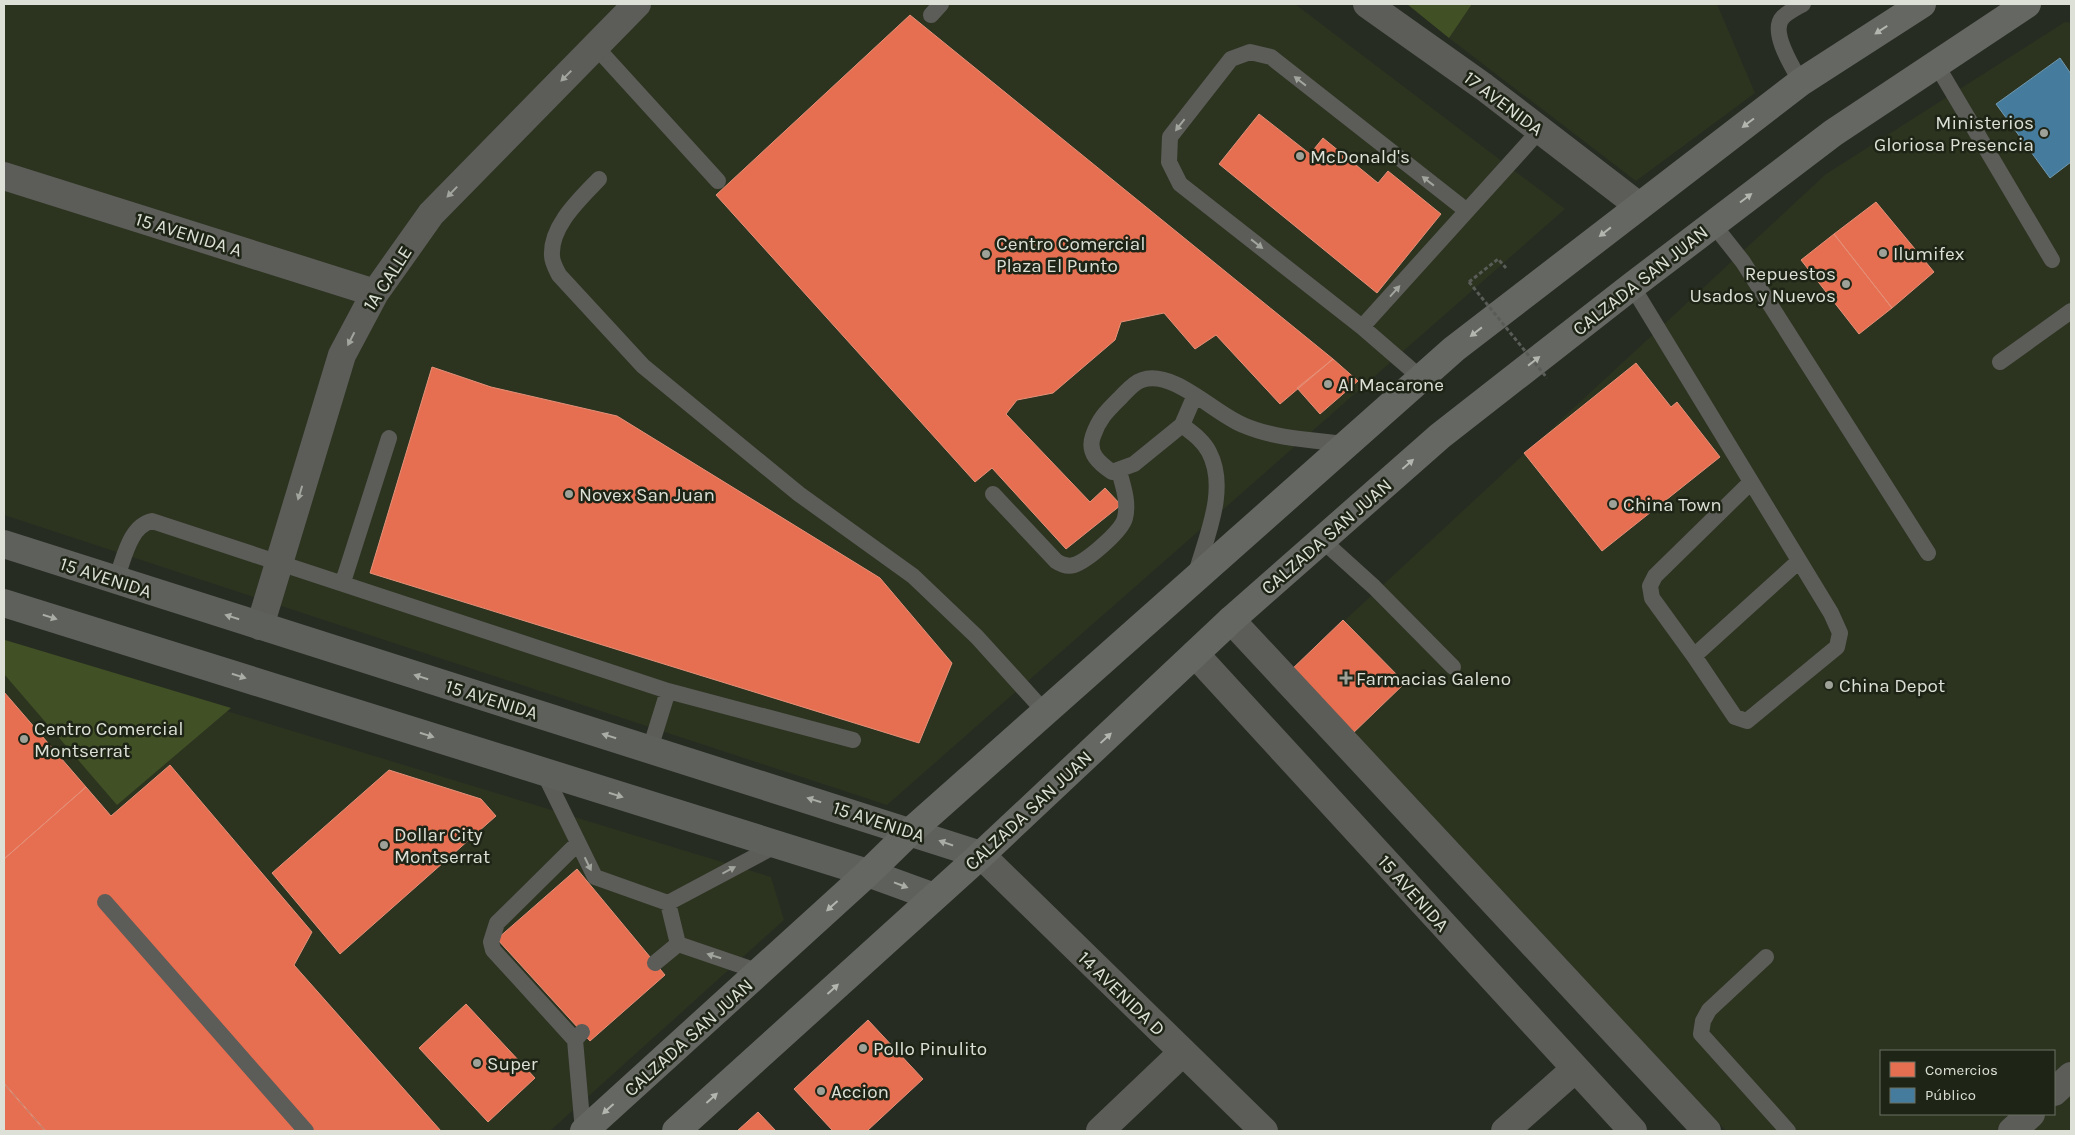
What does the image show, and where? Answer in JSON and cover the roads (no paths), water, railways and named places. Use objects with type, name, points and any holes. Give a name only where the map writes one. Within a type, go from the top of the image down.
[{"type":"main road","name":"CALZADA SAN JUAN","points":[[676,1131],[981,855],[1231,620],[1440,436],[1632,286],[1833,133],[2028,4]]},
{"type":"main road","name":"CALZADA SAN JUAN","points":[[583,1131],[760,972],[911,831],[1454,349],[1802,82],[1915,6]]},
{"type":"main road","name":"15 AVENIDA","points":[[4,544],[911,831],[981,855]]},
{"type":"main road","points":[[4,603],[868,873],[934,897]]},
{"type":"street","name":"1A CALLE","points":[[260,626],[342,355],[375,293],[431,214],[638,4]]},
{"type":"street","name":"17 AVENIDA","points":[[1367,4],[1540,130],[1639,206]]},
{"type":"street","name":"15 AVENIDA A","points":[[4,176],[375,293]]},
{"type":"street","points":[[1231,620],[1706,1131]]},
{"type":"street","name":"15 AVENIDA","points":[[1195,654],[1633,1131]]},
{"type":"street","name":"14 AVENIDA D","points":[[981,855],[1264,1131]]},
{"type":"street","points":[[1100,1131],[1183,1052]]},
{"type":"street","points":[[1505,1131],[1575,1069]]},
{"type":"street","points":[[2055,1091],[2071,1076]]},
{"type":"street","points":[[2012,1131],[2030,1115]]},
{"type":"lane","points":[[1802,4],[1782,18],[1778,27],[1779,38],[1802,82]]},
{"type":"lane","points":[[595,46],[718,181]]},
{"type":"lane","points":[[1421,378],[1362,327],[1180,184],[1169,162],[1170,137],[1232,58],[1250,52],[1271,57],[1467,211]]},
{"type":"lane","points":[[1936,64],[2052,260]]},
{"type":"lane","points":[[1362,327],[1540,130]]},
{"type":"lane","points":[[599,179],[570,211],[556,234],[552,256],[559,275],[657,378],[799,494],[913,576],[976,637],[1045,712]]},
{"type":"lane","points":[[1713,224],[1743,262],[1928,553]]},
{"type":"lane","points":[[1632,286],[1752,482],[1831,613],[1840,632],[1838,647],[1747,721],[1735,717],[1652,598],[1650,586],[1655,576],[1752,482]]},
{"type":"lane","points":[[2000,362],[2071,311]]},
{"type":"lane","points":[[1195,395],[1182,425],[1134,464],[1112,472],[1101,465],[1091,451],[1091,442],[1098,421],[1130,388],[1141,380],[1156,377],[1195,395],[1224,416],[1261,432],[1347,444]]},
{"type":"lane","points":[[1182,425],[1199,438],[1209,452],[1218,488],[1194,579]]},
{"type":"lane","points":[[343,582],[388,438]]},
{"type":"lane","points":[[993,494],[1056,561],[1063,566],[1072,566],[1106,542],[1123,523],[1126,497],[1119,471]]},
{"type":"lane","points":[[116,580],[135,532],[144,523],[152,521],[343,582],[668,691],[853,740]]},
{"type":"lane","points":[[1322,540],[1374,587],[1453,667]]},
{"type":"lane","points":[[1694,656],[1799,560]]},
{"type":"lane","points":[[650,749],[668,691]]},
{"type":"lane","points":[[544,773],[594,877],[668,903],[777,845]]},
{"type":"lane","points":[[578,843],[497,923],[491,942],[493,950],[578,1036],[583,1131]]},
{"type":"lane","points":[[105,902],[306,1131]]},
{"type":"lane","points":[[668,903],[678,944]]},
{"type":"lane","points":[[678,944],[760,972]]},
{"type":"lane","points":[[656,964],[678,944]]},
{"type":"lane","points":[[1766,957],[1709,1010],[1702,1020],[1701,1034],[1788,1131]]},
{"type":"place","name":"Ministerios Gloriosa Presencia","points":[[2044,133]]},
{"type":"place","name":"McDonald's","points":[[1300,156]]},
{"type":"place","name":"Ilumifex","points":[[1883,253]]},
{"type":"place","name":"Centro Comercial Plaza El Punto","points":[[986,254]]},
{"type":"place","name":"Repuestos Usados y Nuevos","points":[[1846,284]]},
{"type":"place","name":"Al Macarone","points":[[1328,384]]},
{"type":"place","name":"Novex San Juan","points":[[569,494]]},
{"type":"place","name":"China Town","points":[[1613,504]]},
{"type":"place","name":"Farmacias Galeno","points":[[1346,678]]},
{"type":"place","name":"China Depot","points":[[1829,685]]},
{"type":"place","name":"Centro Comercial Montserrat","points":[[24,739]]},
{"type":"place","name":"Dollar City Montserrat","points":[[384,845]]},
{"type":"place","name":"Pollo Pinulito","points":[[863,1048]]},
{"type":"place","name":"Super","points":[[477,1063]]},
{"type":"place","name":"Accion","points":[[821,1091]]}]
